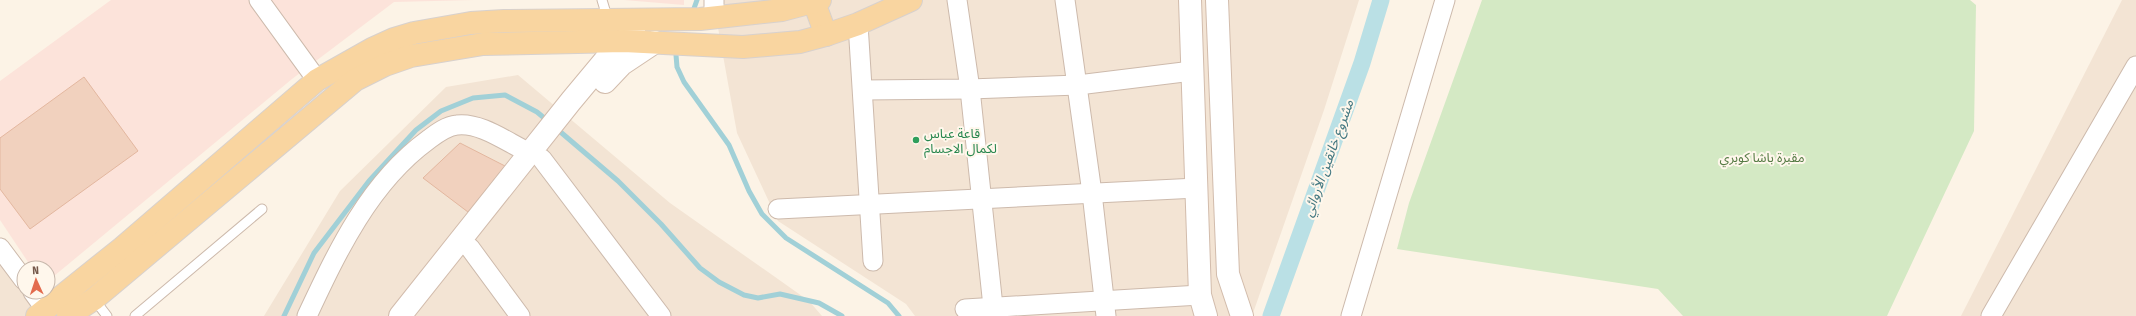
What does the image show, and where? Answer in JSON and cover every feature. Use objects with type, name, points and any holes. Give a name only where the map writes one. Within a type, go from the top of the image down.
[{"type":"main road","points":[[68,316],[94,299],[355,80],[411,56],[450,49],[514,43],[624,41],[743,47],[775,45],[800,42],[826,36],[858,24],[911,0]]},
{"type":"main road","points":[[1190,0],[1200,295],[1206,316]]},
{"type":"main road","points":[[1217,0],[1228,274],[1242,316]]},
{"type":"main road","points":[[41,313],[122,248],[317,80],[372,49],[414,33],[471,23],[605,10],[645,20],[674,20],[709,12],[782,10],[817,1],[826,36]]},
{"type":"main road","points":[[400,316],[576,106],[606,59],[645,20]]},
{"type":"main road","points":[[576,106],[622,64],[660,42]]},
{"type":"main road","points":[[416,316],[470,248],[539,152]]},
{"type":"main road","points":[[1200,295],[1232,288]]},
{"type":"street","points":[[259,0],[317,80]]},
{"type":"street","points":[[957,0],[970,89],[993,312]]},
{"type":"street","points":[[1065,0],[1078,84],[1105,308]]},
{"type":"street","points":[[1351,316],[1445,0]]},
{"type":"street","points":[[858,24],[871,204],[873,261]]},
{"type":"street","points":[[1991,316],[2136,66]]},
{"type":"street","points":[[863,90],[970,89],[1078,84],[1192,71]]},
{"type":"street","points":[[307,316],[352,228],[372,196],[388,176],[417,147],[449,127],[467,125],[539,152],[661,316]]},
{"type":"street","points":[[778,209],[1197,188]]},
{"type":"street","points":[[470,248],[520,316]]},
{"type":"street","points":[[2,255],[16,271]]},
{"type":"street","points":[[965,309],[993,312],[1105,308],[1200,295]]},
{"type":"street","points":[[36,300],[41,313]]},
{"type":"lane","points":[[135,316],[262,209]]},
{"type":"lane","points":[[94,299],[107,316]]},
{"type":"shaded area","points":[[111,0],[474,0],[394,2],[292,79],[56,274],[56,260],[27,260],[0,220],[0,81]]},
{"type":"shaded area","points":[[624,0],[684,0],[684,5]]},
{"type":"shaded area","points":[[713,0],[1359,0],[1324,110],[1252,316],[915,316],[906,304],[778,221],[737,133]]},
{"type":"shaded area","points":[[2122,0],[2136,0],[2136,316],[1961,316]]},
{"type":"shaded area","points":[[518,75],[670,203],[809,301],[822,316],[264,316],[340,191],[446,87]]},
{"type":"shaded area","points":[[0,251],[16,270],[16,300],[29,300],[39,316],[0,316]]},
{"type":"green space","name":"مقبرة باشا كوبري","points":[[1482,0],[1970,0],[1976,5],[1974,131],[1887,316],[1683,316],[1658,289],[1397,249],[1409,203]]},
{"type":"building","points":[[84,77],[138,151],[30,229],[0,189],[0,138]]},
{"type":"building","points":[[460,143],[505,166],[468,212],[423,178]]},
{"type":"waterway","points":[[692,14],[697,0]]},
{"type":"waterway","name":"مشروع خانقين الأروائي","points":[[1271,316],[1362,63],[1381,0]]},
{"type":"waterway","points":[[678,49],[676,55],[677,67],[684,82],[729,145],[749,191],[762,214],[786,238],[888,303],[899,316]]},
{"type":"waterway","points":[[284,316],[314,253],[369,181],[416,130],[441,111],[473,98],[505,95],[537,112],[549,122]]},
{"type":"waterway","points":[[557,129],[618,181],[661,224],[700,268],[719,282],[744,295],[758,298],[780,294],[819,303],[842,316]]},
{"type":"place","name":"قاعة عباس لكمال الاجسام","points":[[916,140]]}]
